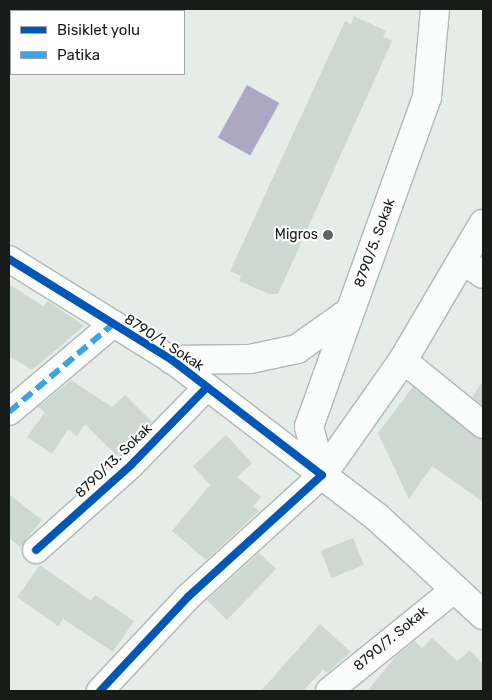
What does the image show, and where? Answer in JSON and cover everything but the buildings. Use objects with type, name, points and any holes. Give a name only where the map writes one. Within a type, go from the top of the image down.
[{"type":"main road","name":"8790/5. Sokak","points":[[322,474],[309,427],[427,97],[435,9]]},
{"type":"main road","points":[[483,224],[473,268],[403,360],[322,474],[483,614]]},
{"type":"main road","points":[[172,360],[250,359],[297,349],[349,312]]},
{"type":"street","name":"8790/1. Sokak","points":[[9,259],[172,360],[322,474]]},
{"type":"street","points":[[9,412],[113,324]]},
{"type":"street","points":[[403,360],[483,425]]},
{"type":"street","name":"8790/13. Sokak","points":[[36,550],[131,465],[207,387]]},
{"type":"street","points":[[100,691],[188,597],[322,474]]},
{"type":"street","name":"8790/7. Sokak","points":[[329,691],[455,589]]},
{"type":"shaded area","points":[[247,85],[279,103],[250,155],[218,137]]},
{"type":"marked path","points":[[9,412],[113,324]]},
{"type":"cycle path","points":[[9,259],[172,360],[322,475],[188,597],[100,691]]},
{"type":"cycle path","points":[[36,550],[131,465],[207,387]]},
{"type":"place","name":"Migros","points":[[328,235]]}]
